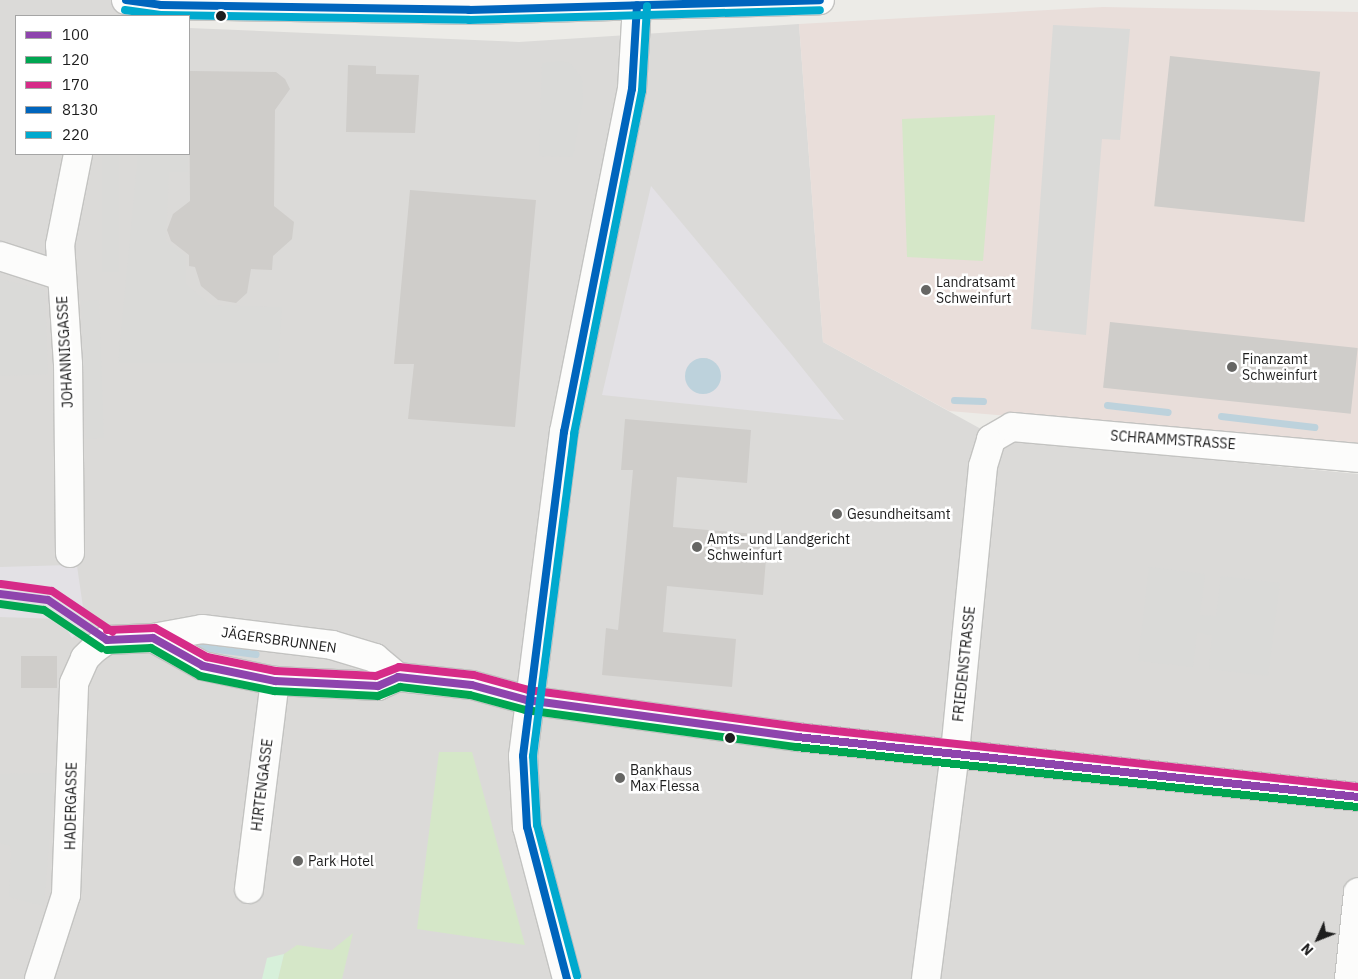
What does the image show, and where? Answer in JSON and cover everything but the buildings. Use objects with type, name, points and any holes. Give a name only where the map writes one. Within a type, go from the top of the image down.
[{"type":"street","points":[[120,15],[125,0],[161,5],[468,10],[820,0]]},
{"type":"street","points":[[567,979],[527,827],[523,756],[527,700],[564,432],[584,321],[632,89],[637,5]]},
{"type":"street","name":"JOHANNISGASSE","points":[[70,553],[68,364],[59,275],[60,245],[78,155]]},
{"type":"street","points":[[0,256],[59,275]]},
{"type":"street","name":"SCHRAMMSTRASSE","points":[[991,439],[1012,427],[1358,458]]},
{"type":"street","name":"FRIEDENSTRASSE","points":[[926,979],[955,752],[983,466],[991,439]]},
{"type":"street","name":"JÄGERSBRUNNEN","points":[[107,640],[153,638],[202,630],[332,645],[375,658],[398,677]]},
{"type":"street","points":[[153,638],[203,666],[274,681],[378,686],[398,677],[472,685],[527,700],[797,737],[955,752],[1358,797]]},
{"type":"street","name":"HADERGASSE","points":[[38,979],[66,895],[74,683],[85,658],[107,640]]},
{"type":"street","name":"HIRTENGASSE","points":[[249,889],[274,681]]},
{"type":"street","points":[[1349,979],[1358,892]]},
{"type":"shaded area","points":[[0,0],[150,0],[149,15],[15,15],[15,155],[190,155],[190,28],[519,42],[799,24],[823,342],[1001,440],[1358,474],[1358,979],[0,979]]},
{"type":"shaded area","points":[[1103,7],[1358,12],[1358,445],[949,411],[823,342],[799,24]]},
{"type":"shaded area","points":[[1053,25],[1130,29],[1120,140],[1102,139],[1086,335],[1031,329]]},
{"type":"shaded area","points":[[560,61],[570,63],[582,78],[583,101],[573,157],[539,156],[542,63]]},
{"type":"shaded area","points":[[102,155],[119,155],[119,272],[102,272]]},
{"type":"shaded area","points":[[138,155],[188,155],[188,172],[169,172],[166,241],[186,256],[186,284],[211,305],[282,307],[278,363],[118,363]]},
{"type":"shaded area","points":[[651,186],[844,420],[602,395]],"holes":[[[701,358],[708,358],[688,386],[687,368]]]},
{"type":"shaded area","points":[[0,279],[45,290],[48,374],[0,376]]},
{"type":"shaded area","points":[[99,300],[104,438],[86,439],[81,301]]},
{"type":"shaded area","points":[[77,566],[83,607],[96,617],[72,638],[60,619],[0,617],[0,567]]},
{"type":"shaded area","points":[[1149,567],[1205,574],[1200,615],[1216,616],[1221,576],[1280,583],[1268,676],[1209,669],[1212,635],[1197,633],[1193,667],[1138,661]]},
{"type":"shaded area","points":[[55,773],[44,906],[9,897],[11,853],[10,846],[0,843],[0,774]]},
{"type":"green space","points":[[995,115],[983,261],[907,257],[902,119]]},
{"type":"green space","points":[[439,752],[472,752],[525,945],[417,929]]},
{"type":"green space","points":[[353,933],[342,979],[278,979],[284,954],[297,945],[332,950]]},
{"type":"green space","points":[[284,954],[278,979],[262,979],[267,958]]},
{"type":"water","points":[[703,358],[710,359],[716,363],[720,369],[720,383],[716,389],[710,393],[703,394],[696,393],[690,389],[686,383],[685,376],[686,369],[690,363],[696,359]]},
{"type":"waterway","points":[[954,400],[983,401]]},
{"type":"waterway","points":[[1107,405],[1168,412]]},
{"type":"waterway","points":[[1221,416],[1314,427]]},
{"type":"waterway","points":[[201,647],[256,654]]},
{"type":"transit line","name":"8130","points":[[126,0],[161,5],[469,10],[820,0]]},
{"type":"transit line","name":"8130","points":[[567,979],[527,827],[523,756],[564,432],[632,89],[637,5]]},
{"type":"transit line","name":"220","points":[[577,976],[537,825],[533,756],[574,434],[642,91],[647,6]]},
{"type":"transit line","name":"220","points":[[125,10],[161,15]]},
{"type":"transit line","name":"220","points":[[190,15],[469,20],[820,10]]},
{"type":"transit line","name":"170","points":[[1,584],[52,591],[113,632]]},
{"type":"transit line","name":"100","points":[[0,594],[48,600],[107,640]]},
{"type":"transit line","name":"120","points":[[0,604],[44,610],[101,648]]},
{"type":"transit line","name":"170","points":[[107,630],[155,628],[207,657],[276,671],[376,676],[399,667],[474,675],[529,690],[798,727],[1358,787]]},
{"type":"transit line","name":"100","points":[[107,640],[153,638],[203,666],[275,681],[378,686],[398,677],[472,685],[527,700],[797,737],[1358,797]]},
{"type":"transit line","name":"120","points":[[107,650],[151,648],[200,676],[274,691],[378,696],[400,687],[470,695],[526,710],[796,747],[1357,807]]},
{"type":"place","name":"Landratsamt Schweinfurt","points":[[926,290]]},
{"type":"place","name":"Finanzamt Schweinfurt","points":[[1232,367]]},
{"type":"place","name":"Gesundheitsamt","points":[[837,514]]},
{"type":"place","name":"Amts- und Landgericht Schweinfurt","points":[[697,547]]},
{"type":"place","name":"Bankhaus Max Flessa","points":[[620,778]]},
{"type":"place","name":"Park Hotel","points":[[298,861]]}]
